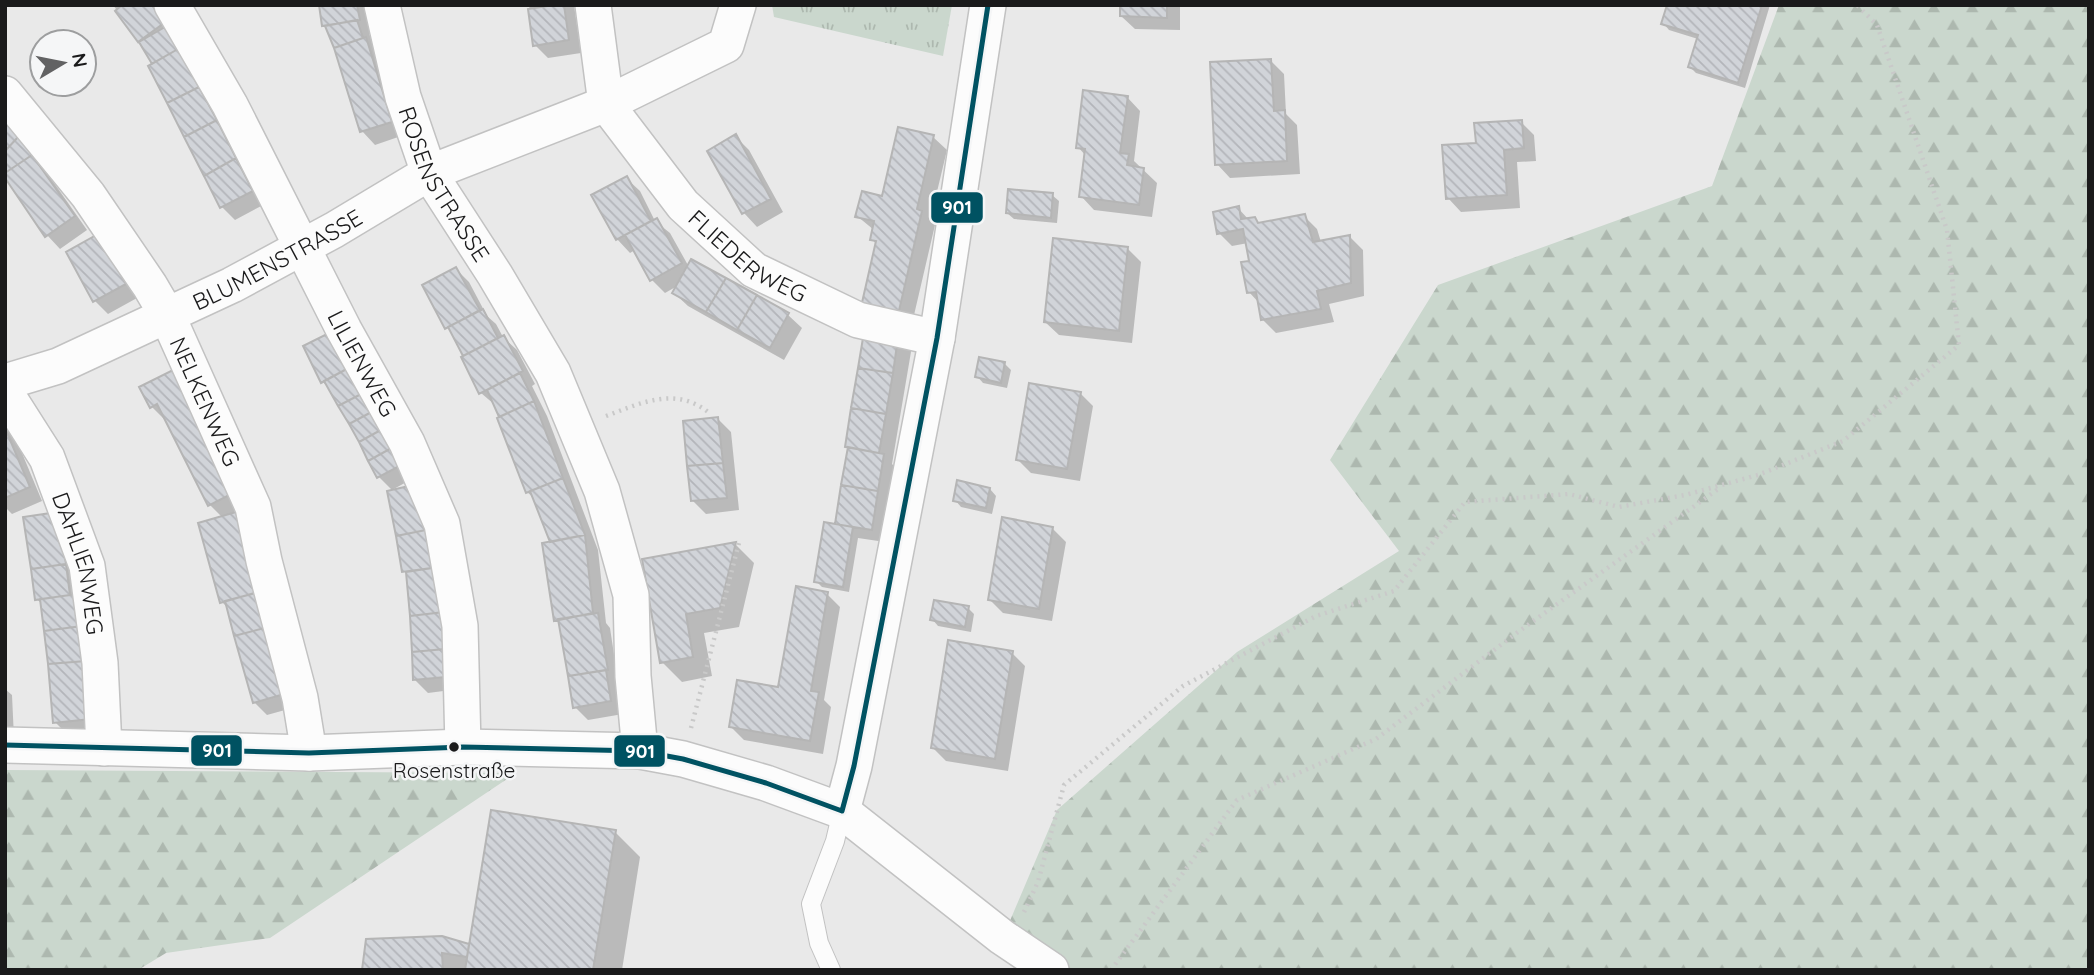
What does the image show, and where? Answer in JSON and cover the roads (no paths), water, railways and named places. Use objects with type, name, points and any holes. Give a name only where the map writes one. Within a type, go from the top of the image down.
[{"type":"street","name":"LILIENWEG","points":[[172,5],[230,105],[300,247],[407,443],[442,524],[460,626],[463,747]]},
{"type":"street","name":"ROSENSTRASSE","points":[[382,5],[403,97],[429,173],[495,275],[553,373],[602,491],[631,595],[633,677],[640,751]]},
{"type":"street","name":"FLIEDERWEG","points":[[593,5],[607,104],[682,205],[754,270],[858,320],[937,338]]},
{"type":"street","points":[[429,173],[607,104],[726,45],[738,5]]},
{"type":"street","points":[[842,811],[854,766],[937,338],[988,5]]},
{"type":"street","name":"NELKENWEG","points":[[5,94],[88,195],[167,315],[253,507],[264,561],[300,698],[309,753]]},
{"type":"street","name":"BLUMENSTRASSE","points":[[5,383],[58,366],[232,285],[334,230],[429,173]]},
{"type":"street","name":"DAHLIENWEG","points":[[5,392],[47,457],[87,566],[100,663],[104,748]]},
{"type":"street","points":[[5,745],[309,753],[463,747],[640,751],[683,759],[766,783],[842,811],[1002,937],[1051,970]]},
{"type":"lane","points":[[831,970],[819,943],[811,904],[835,841],[842,811]]},
{"type":"place","name":"Rosenstraße","points":[[454,747]]}]
